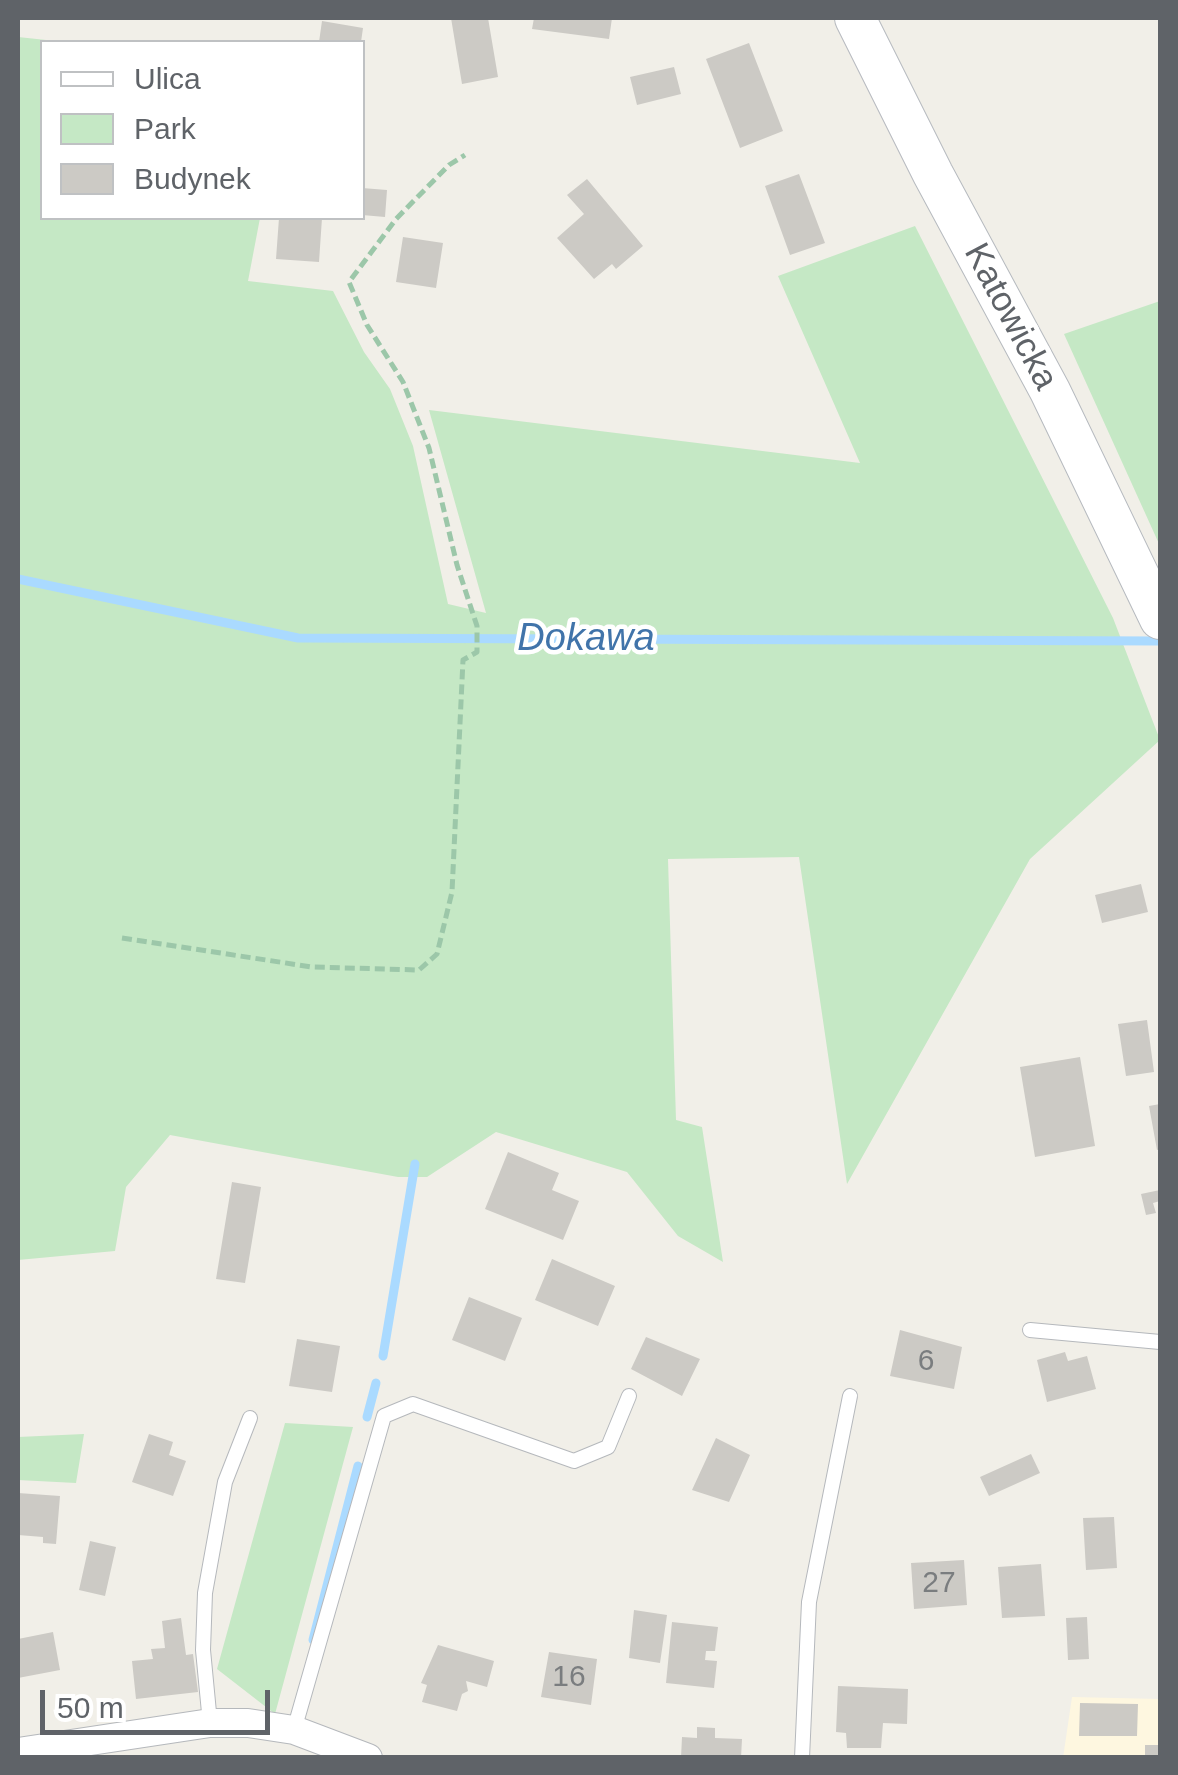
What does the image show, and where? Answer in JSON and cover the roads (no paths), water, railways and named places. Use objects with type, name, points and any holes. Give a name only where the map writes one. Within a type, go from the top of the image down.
[{"type":"street","name":"Katowicka","points":[[856,18],[1156,607]]},
{"type":"street","points":[[18,1752],[210,1723],[294,1730],[368,1758]]},
{"type":"lane","points":[[1030,1330],[1160,1342]]},
{"type":"lane","points":[[294,1730],[384,1416],[414,1404],[574,1461],[608,1446],[629,1396]]},
{"type":"lane","points":[[802,1758],[809,1602],[850,1396]]},
{"type":"lane","points":[[210,1723],[203,1650],[205,1593],[225,1482],[250,1418]]},
{"type":"waterway","name":"Dokawa","points":[[18,579],[298,638],[1160,641]]},
{"type":"waterway","points":[[383,1356],[415,1164]]},
{"type":"waterway","points":[[367,1417],[376,1383]]},
{"type":"waterway","points":[[313,1640],[358,1466]]}]
